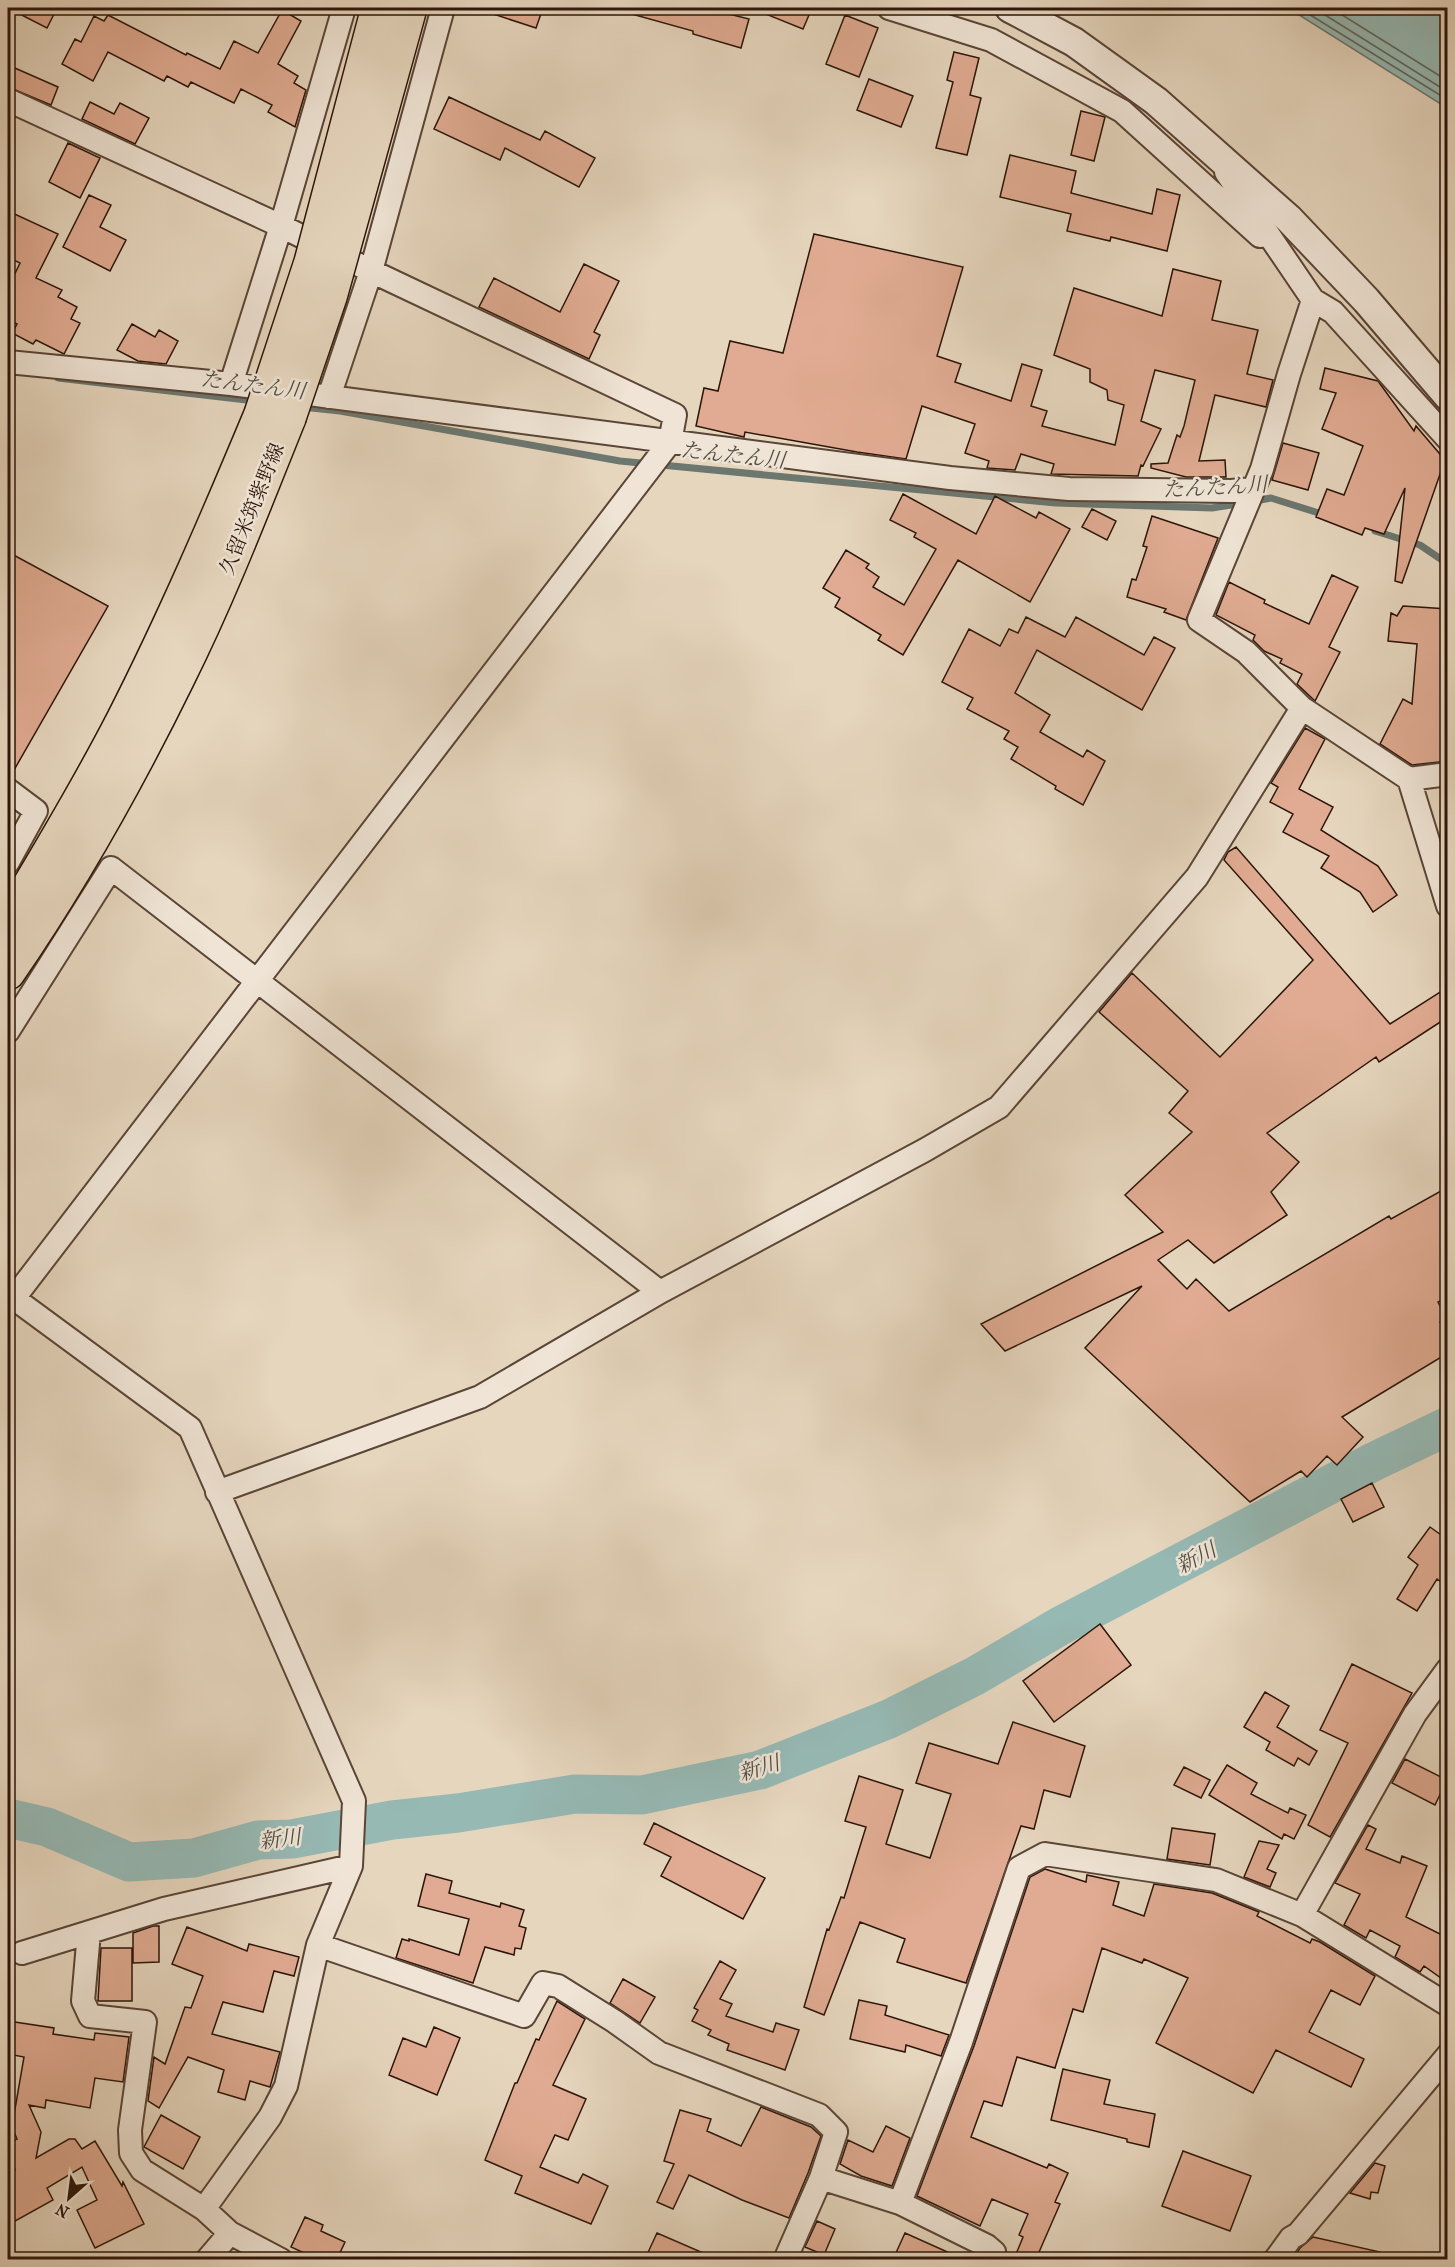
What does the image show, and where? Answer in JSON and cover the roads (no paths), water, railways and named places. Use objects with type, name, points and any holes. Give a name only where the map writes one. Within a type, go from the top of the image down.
[{"type":"main road","name":"久留米筑紫野線","points":[[8,973],[69,880],[179,677],[235,552],[275,416],[311,262],[378,8]]},
{"type":"main road","name":"久留米筑紫野線","points":[[8,921],[123,721],[275,416],[330,297],[410,8]]},
{"type":"street","points":[[231,384],[281,226],[344,8]]},
{"type":"street","points":[[329,398],[371,271],[443,8]]},
{"type":"street","points":[[889,8],[991,40],[1122,111],[1286,258]]},
{"type":"street","points":[[1010,8],[1074,42],[1156,101],[1289,219],[1366,300],[1448,396]]},
{"type":"street","points":[[8,100],[281,226],[675,415],[670,442],[11,1296],[190,1428],[354,1802],[351,1866],[318,1945],[286,2086],[270,2117],[204,2209]]},
{"type":"street","points":[[1209,148],[1313,300],[1333,312],[1448,439]]},
{"type":"street","points":[[1313,300],[1262,469],[1199,620],[1246,652],[1302,708],[1409,778],[1448,774]]},
{"type":"street","points":[[8,362],[231,384],[950,478],[1069,489],[1220,491],[1254,489]]},
{"type":"street","points":[[217,1492],[480,1396],[660,1292],[925,1150],[999,1107],[1197,877],[1302,708]]},
{"type":"street","points":[[1409,778],[1448,906]]},
{"type":"street","points":[[8,790],[36,811],[8,862]]},
{"type":"street","points":[[8,1031],[111,868],[660,1292]]},
{"type":"street","points":[[1302,1914],[1415,1714],[1448,1669]]},
{"type":"street","points":[[900,2203],[961,2042],[1019,1868],[1045,1854],[1216,1880],[1302,1914],[1448,2005]]},
{"type":"street","points":[[22,1953],[164,1909],[351,1866]]},
{"type":"street","points":[[89,1932],[83,2001],[90,2016],[145,2022],[130,2130],[131,2153],[142,2170],[204,2209],[230,2234],[281,2259]]},
{"type":"street","points":[[318,1945],[524,2016],[543,1983],[558,1986],[659,2053],[819,2115],[837,2132],[821,2178],[785,2259]]},
{"type":"street","points":[[1275,2259],[1448,2055]]},
{"type":"street","points":[[821,2178],[900,2203],[987,2246],[994,2252],[992,2259]]},
{"type":"street","points":[[207,2259],[230,2234]]},
{"type":"water","points":[[1288,8],[1447,8],[1447,108]]},
{"type":"waterway","name":"たんたん川","points":[[58,378],[255,401]]},
{"type":"waterway","name":"たんたん川","points":[[302,407],[340,411],[620,461],[1056,503],[1212,508],[1244,503]]},
{"type":"waterway","name":"たんたん川","points":[[1255,501],[1271,498],[1325,515]]},
{"type":"waterway","name":"たんたん川","points":[[1375,531],[1420,545],[1448,564]]},
{"type":"waterway","name":"新川","points":[[8,1818],[47,1827],[129,1862],[194,1858],[258,1840],[292,1839],[392,1820],[458,1813],[575,1794],[642,1795],[760,1770],[889,1719],[975,1676],[1060,1626],[1373,1462],[1448,1426]]}]
